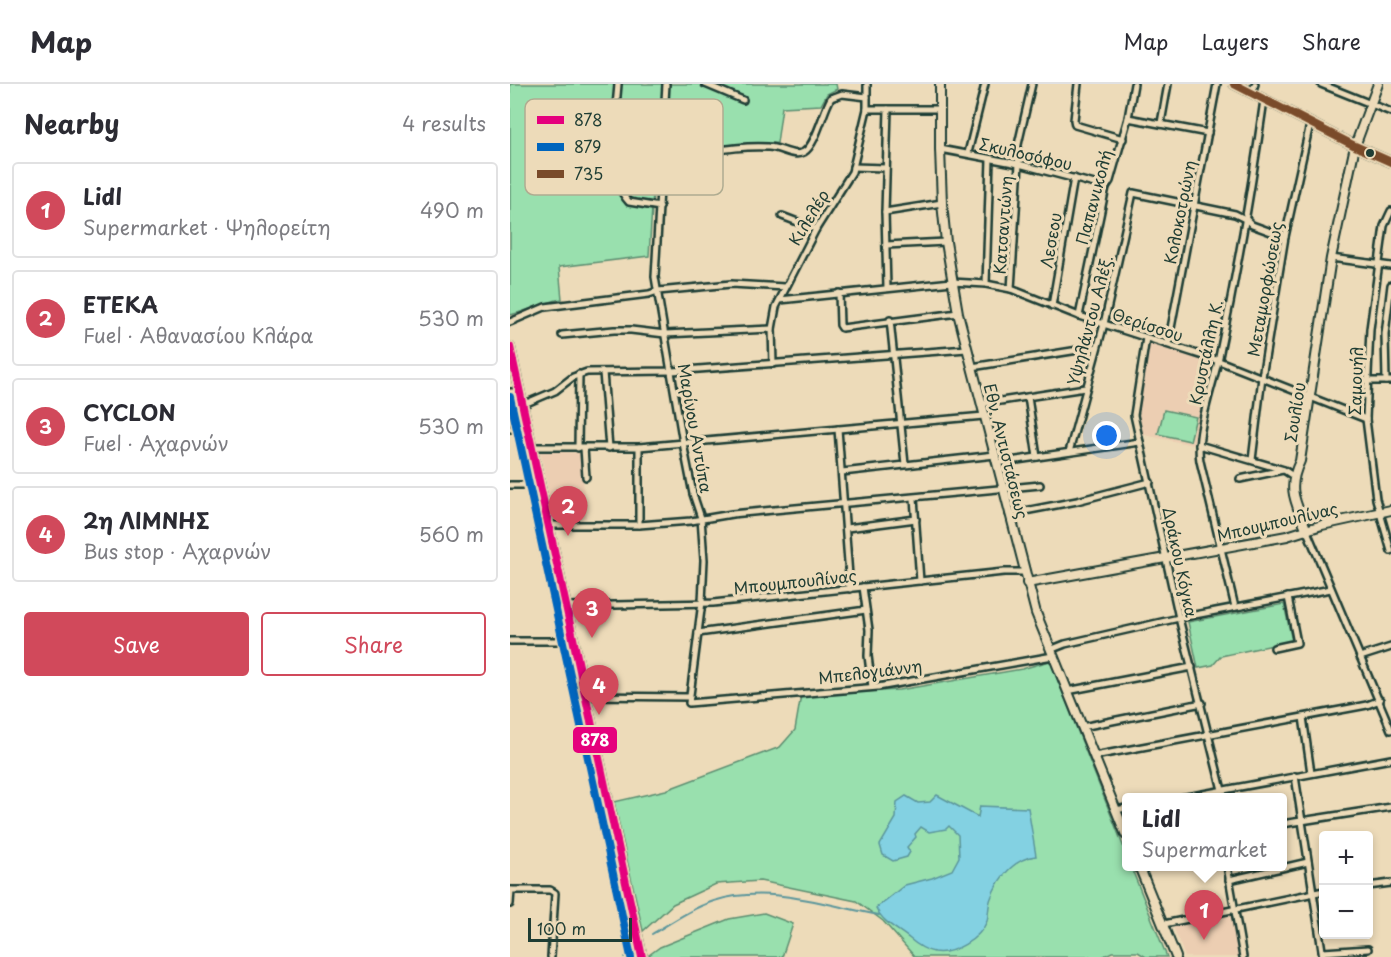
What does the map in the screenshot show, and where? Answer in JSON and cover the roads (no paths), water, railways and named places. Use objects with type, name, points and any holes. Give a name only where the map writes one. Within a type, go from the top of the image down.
[{"type":"street","points":[[617,99],[618,84]]},
{"type":"street","name":"Μαρίνου Αντύπα","points":[[665,99],[666,84]]},
{"type":"street","points":[[705,84],[743,100]]},
{"type":"street","name":"Κιλελέρ","points":[[773,364],[773,316],[785,287],[816,229],[850,176],[862,138],[867,109],[867,84]]},
{"type":"street","name":"Εθν. Αντιστάσεως","points":[[940,84],[942,203],[958,313],[1036,613],[1122,825]]},
{"type":"street","points":[[968,153],[985,84]]},
{"type":"street","name":"Κατσαντώνη","points":[[1011,289],[1019,164],[1017,149],[1032,84]]},
{"type":"street","points":[[1078,84],[1074,120],[1076,125],[1123,139]]},
{"type":"street","name":"Παπανικολή","points":[[1079,316],[1106,187],[1123,139],[1134,84]]},
{"type":"street","points":[[1161,123],[1168,84]]},
{"type":"street","name":"Κολοκοτρώνη","points":[[1168,345],[1217,84]]},
{"type":"street","points":[[1234,84],[1310,124],[1391,162]]},
{"type":"street","points":[[1252,93],[1255,84]]},
{"type":"street","points":[[1321,84],[1391,112]]},
{"type":"street","name":"Σουλίου","points":[[1378,84],[1355,146],[1331,258],[1300,460],[1293,476],[1292,489],[1307,531],[1391,730]]},
{"type":"street","points":[[723,149],[777,147],[791,154],[801,154],[810,145],[831,98],[842,94],[867,97]]},
{"type":"street","name":"Κρυστάλλη Κ.","points":[[1235,608],[1198,445],[1219,361],[1247,220],[1264,100]]},
{"type":"street","points":[[867,109],[939,109]]},
{"type":"street","points":[[887,288],[885,212],[888,109]]},
{"type":"street","points":[[1128,118],[1208,133]]},
{"type":"street","name":"Μεταμορφώσεως","points":[[1252,460],[1262,377],[1285,237],[1310,124]]},
{"type":"street","name":"Σκυλοσόφου","points":[[940,149],[1019,164],[1106,187]]},
{"type":"street","points":[[986,284],[990,159]]},
{"type":"street","points":[[853,167],[886,168]]},
{"type":"street","name":"Λεσεου","points":[[1052,306],[1074,178]]},
{"type":"street","name":"Υψηλάντου Αλέξ.","points":[[1069,452],[1104,324],[1133,194],[1194,205]]},
{"type":"street","points":[[624,195],[628,202],[660,207]]},
{"type":"street","name":"Μαρίνου Αντύπα","points":[[660,195],[655,269],[683,442],[693,494],[701,518],[704,560],[702,602],[690,700]]},
{"type":"street","points":[[885,212],[942,203]]},
{"type":"street","points":[[1194,205],[1235,214],[1252,225],[1285,237]]},
{"type":"street","name":"Σαμουήλ","points":[[1391,212],[1384,226],[1370,329],[1366,419],[1376,499],[1391,551]]},
{"type":"street","points":[[782,216],[816,229]]},
{"type":"street","points":[[886,245],[946,242]]},
{"type":"street","points":[[1331,258],[1391,266]]},
{"type":"street","name":"Θερίσσου","points":[[780,300],[839,292],[952,282],[986,284],[1011,289],[1079,316],[1219,361],[1366,419]]},
{"type":"street","points":[[510,322],[546,308],[658,291],[731,284],[785,287]]},
{"type":"street","points":[[1367,381],[1388,381],[1385,334],[1391,285]]},
{"type":"street","points":[[839,292],[841,327],[958,313]]},
{"type":"street","points":[[890,320],[905,464]]},
{"type":"street","points":[[562,335],[631,330],[665,334],[772,329]]},
{"type":"street","name":"Δράκου Κόγκα","points":[[1146,338],[1134,408],[1165,559],[1222,790]]},
{"type":"street","points":[[510,347],[642,957]]},
{"type":"street","points":[[972,367],[1097,347]]},
{"type":"street","points":[[522,405],[555,391],[566,381],[587,372],[672,371],[967,349]]},
{"type":"street","points":[[603,372],[609,447]]},
{"type":"street","points":[[579,374],[581,448],[586,477]]},
{"type":"street","points":[[981,404],[1085,388]]},
{"type":"street","points":[[510,393],[519,392]]},
{"type":"street","points":[[1028,397],[1037,457]]},
{"type":"street","points":[[531,447],[639,447],[984,416]]},
{"type":"street","points":[[510,429],[527,429]]},
{"type":"street","points":[[838,429],[850,588]]},
{"type":"street","points":[[842,471],[905,464],[1037,457],[1140,442]]},
{"type":"street","points":[[1198,445],[1284,470],[1293,476]]},
{"type":"street","points":[[639,447],[639,525]]},
{"type":"street","points":[[1240,479],[1284,470]]},
{"type":"street","points":[[1009,514],[1077,501],[1150,482]]},
{"type":"street","points":[[510,485],[539,485]]},
{"type":"street","points":[[548,525],[639,525],[691,522],[701,518],[1040,485]]},
{"type":"street","points":[[914,498],[920,581]]},
{"type":"street","name":"Μπουμπουλίνας","points":[[1027,583],[1287,536],[1322,525],[1391,510]]},
{"type":"street","points":[[847,528],[916,519]]},
{"type":"street","name":"Μπουμπουλίνας","points":[[566,606],[713,603],[1004,572],[1025,572]]},
{"type":"street","points":[[863,587],[869,630],[868,656],[872,687]]},
{"type":"street","name":"Μπελογιάννη","points":[[584,696],[690,700],[872,687],[1051,653],[1065,644],[1179,618],[1331,589]]},
{"type":"street","points":[[1275,648],[1297,643],[1288,597]]},
{"type":"street","points":[[698,633],[866,610]]},
{"type":"street","points":[[510,641],[573,641]]},
{"type":"street","points":[[1360,657],[1391,647]]},
{"type":"street","points":[[1067,691],[1192,667]]},
{"type":"street","points":[[1094,756],[1367,705],[1380,700]]},
{"type":"street","points":[[1082,727],[1202,704]]},
{"type":"street","points":[[1303,717],[1311,773]]},
{"type":"street","points":[[1216,793],[1222,790],[1391,759]]},
{"type":"street","points":[[1295,776],[1323,954],[1368,949]]},
{"type":"street","points":[[1287,823],[1391,807]]},
{"type":"street","points":[[1116,810],[1122,809]]},
{"type":"street","points":[[1287,867],[1308,862]]},
{"type":"street","points":[[1141,871],[1176,957]]},
{"type":"street","points":[[1228,871],[1243,957]]},
{"type":"street","points":[[1229,880],[1268,871]]},
{"type":"street","points":[[1373,885],[1391,883]]},
{"type":"street","points":[[510,904],[510,890],[550,890],[555,893],[551,957]]},
{"type":"street","points":[[1164,924],[1319,891]]},
{"type":"water","points":[[937,795],[978,817],[980,806],[1028,808],[1036,856],[1014,865],[1003,876],[990,901],[987,921],[978,934],[957,948],[941,952],[930,951],[918,945],[887,922],[876,908],[905,885],[952,870],[959,857],[958,835],[949,826],[946,829],[929,832],[921,827],[907,847],[910,852],[907,857],[893,861],[883,855],[880,845],[896,818],[897,802],[906,796],[918,803],[930,802]]},
{"type":"waterway","points":[[652,934],[698,907],[734,896],[776,895],[879,915]]},
{"type":"waterway","points":[[625,957],[629,954]]},
{"type":"place","name":"ΕΤΕΚΑ","points":[[568,536]]},
{"type":"place","name":"CYCLON","points":[[592,638]]},
{"type":"place","name":"2η ΛΙΜΝΗΣ","points":[[599,715]]},
{"type":"place","name":"Lidl","points":[[1204,940]]}]
